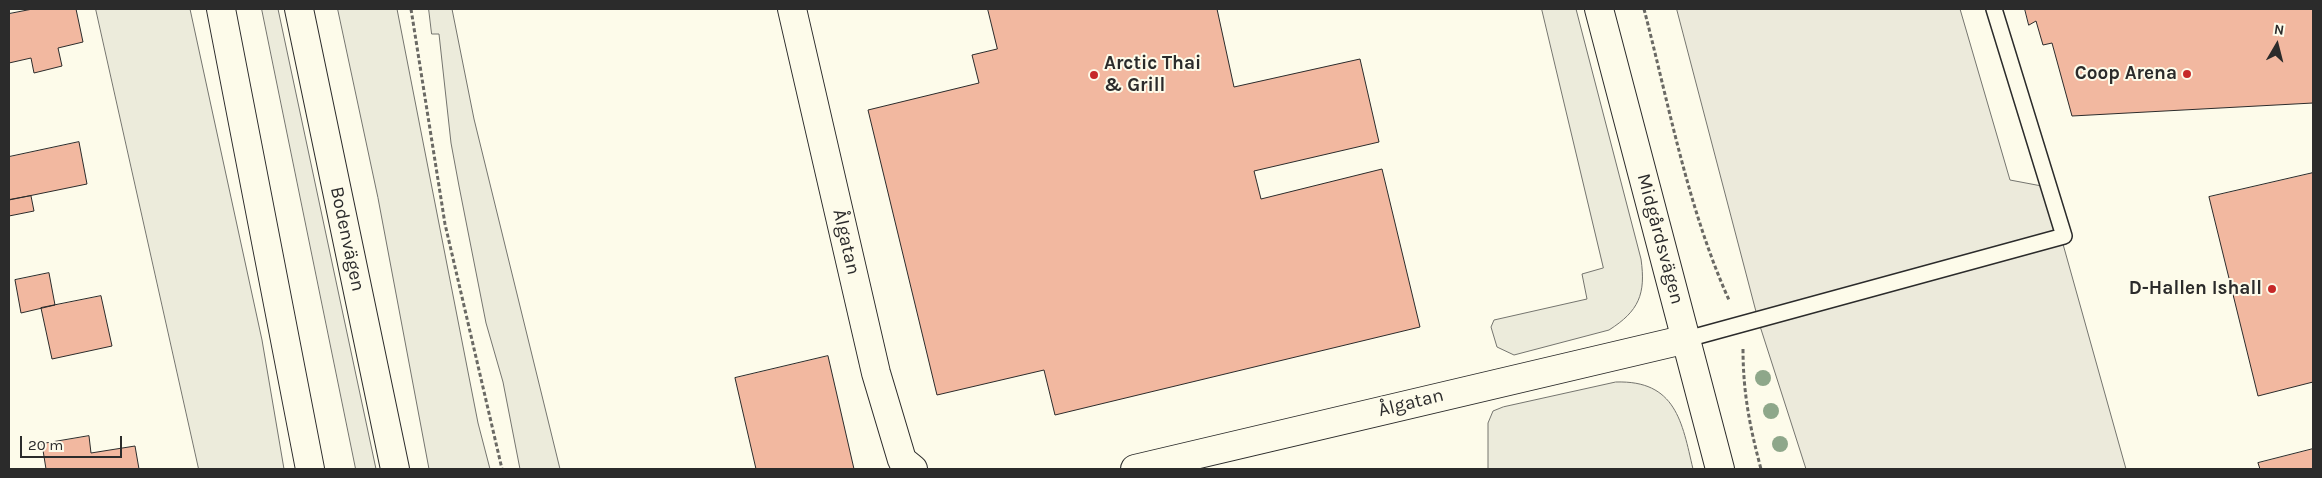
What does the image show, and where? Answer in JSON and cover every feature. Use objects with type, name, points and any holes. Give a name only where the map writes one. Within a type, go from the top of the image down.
[{"type":"street","points":[[221,9],[310,469]]},
{"type":"street","name":"Bodenvägen","points":[[299,9],[395,469]]},
{"type":"street","name":"Ålgatan","points":[[792,9],[876,373],[907,466]]},
{"type":"street","name":"Midgårdsvägen","points":[[1600,9],[1720,469]]},
{"type":"street","name":"Ålgatan","points":[[1135,469],[1687,339]]},
{"type":"lane","points":[[1687,339],[2064,236],[1994,9]]},
{"type":"path","points":[[411,9],[445,224],[502,469]]},
{"type":"path","points":[[1644,9],[1696,213],[1738,326],[1743,347],[1743,384],[1749,422],[1761,469]]},
{"type":"shaded area","points":[[96,9],[190,9],[262,340],[284,469],[199,469]]},
{"type":"shaded area","points":[[262,9],[278,9],[376,469],[356,469]]},
{"type":"shaded area","points":[[338,9],[397,9],[478,423],[490,469],[429,469],[378,198]]},
{"type":"shaded area","points":[[429,9],[452,9],[474,119],[560,469],[520,469],[503,382],[486,323],[451,143],[439,34],[432,34]]},
{"type":"shaded area","points":[[1542,9],[1576,9],[1641,259],[1642,282],[1641,292],[1634,308],[1609,330],[1514,355],[1497,347],[1491,327],[1494,320],[1587,299],[1582,274],[1603,268]]},
{"type":"shaded area","points":[[1677,9],[1960,9],[2010,180],[2047,187],[2126,469],[1806,469],[1759,323]]},
{"type":"shaded area","points":[[1616,382],[1636,383],[1652,388],[1664,396],[1680,420],[1693,469],[1488,469],[1488,423],[1493,411],[1503,407]]},
{"type":"building","points":[[33,9],[76,9],[83,42],[58,48],[62,66],[34,73],[31,58],[9,63],[9,14]]},
{"type":"building","points":[[988,9],[1217,9],[1234,87],[1360,59],[1379,142],[1254,171],[1261,199],[1382,169],[1420,327],[1055,415],[1044,370],[937,395],[868,110],[979,83],[972,55],[997,49]]},
{"type":"building","name":"Coop Arena","points":[[2025,9],[2313,9],[2313,103],[2072,116],[2052,43],[2043,45],[2036,21],[2029,25]]},
{"type":"building","points":[[79,142],[87,184],[9,200],[9,157]]},
{"type":"building","name":"D-Hallen Ishall","points":[[2313,173],[2313,382],[2258,396],[2209,197]]},
{"type":"building","points":[[31,196],[34,211],[9,216],[9,200]]},
{"type":"building","points":[[49,273],[55,305],[21,313],[15,280]]},
{"type":"building","points":[[101,296],[112,346],[52,359],[41,308]]},
{"type":"building","points":[[828,356],[854,469],[756,469],[735,378]]},
{"type":"building","points":[[89,436],[91,453],[135,446],[139,469],[46,469],[42,444]]},
{"type":"building","points":[[2313,449],[2313,469],[2260,469],[2258,463]]},
{"type":"place","name":"Coop Arena","points":[[2187,74]]},
{"type":"place","name":"Arctic Thai & Grill","points":[[1094,75]]},
{"type":"place","name":"D-Hallen Ishall","points":[[2272,289]]}]
